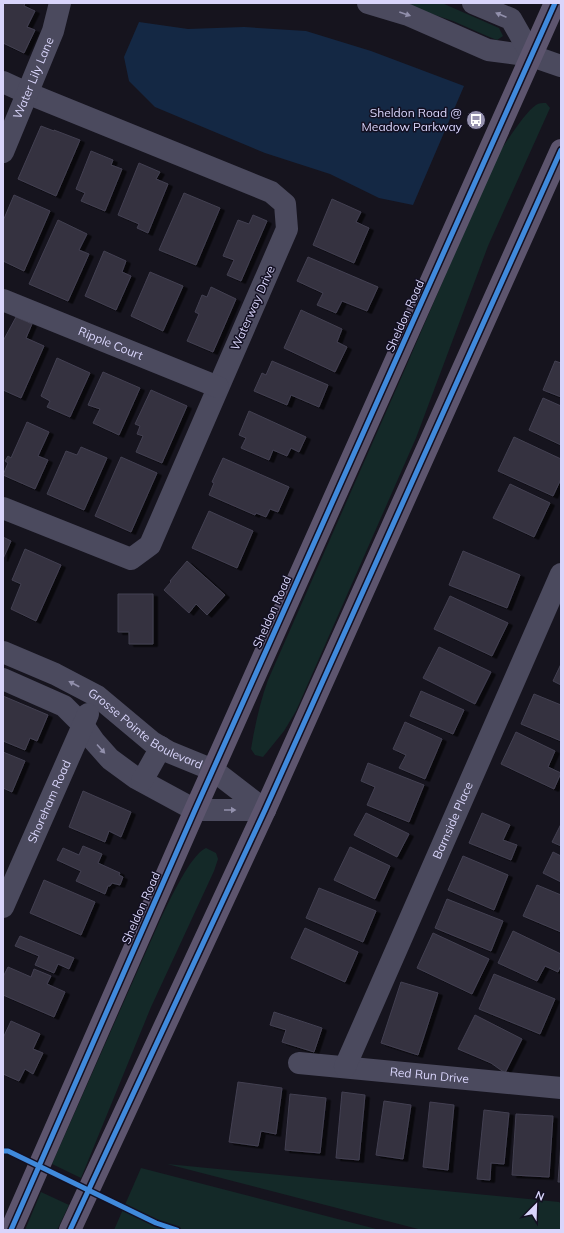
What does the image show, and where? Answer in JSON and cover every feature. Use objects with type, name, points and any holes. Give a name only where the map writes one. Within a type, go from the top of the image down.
[{"type":"main road","name":"Sheldon Road","points":[[11,1230],[195,810],[555,3]]},
{"type":"main road","points":[[70,1230],[264,810],[561,150]]},
{"type":"street","name":"Water Lily Lane","points":[[3,152],[53,31],[60,3]]},
{"type":"street","points":[[368,3],[408,15],[488,50],[532,56],[561,66]]},
{"type":"street","points":[[473,3],[511,19],[532,56]]},
{"type":"street","name":"Waterway Drive","points":[[3,82],[271,192],[285,204],[287,230],[150,545],[131,559],[3,508]]},
{"type":"street","name":"Ripple Court","points":[[3,300],[218,387]]},
{"type":"street","name":"Barnside Place","points":[[345,1067],[561,574]]},
{"type":"street","name":"Grosse Pointe Boulevard","points":[[3,652],[55,674],[97,696],[152,742],[169,752],[213,770],[264,810]]},
{"type":"street","points":[[3,679],[64,706],[83,725],[94,741],[110,759],[142,781],[195,810],[264,810]]},
{"type":"street","name":"Shoreham Road","points":[[3,907],[97,696]]},
{"type":"street","points":[[142,781],[161,747]]},
{"type":"street","name":"Red Run Drive","points":[[299,1063],[559,1082]]},
{"type":"green space","points":[[399,3],[442,3],[499,28],[503,36],[497,40],[453,21]]},
{"type":"green space","points":[[546,103],[550,108],[488,246],[416,438],[296,711],[284,731],[263,757],[255,755],[251,749],[260,705],[268,680],[496,158],[526,114],[537,104]]},
{"type":"green space","points":[[206,848],[216,853],[218,859],[214,871],[151,1007],[81,1178],[52,1164],[161,918],[187,869],[200,852]]},
{"type":"green space","points":[[167,1164],[559,1202],[561,1204],[561,1230],[422,1230]]},
{"type":"green space","points":[[141,1168],[380,1230],[114,1230]]},
{"type":"green space","points":[[41,1192],[69,1205],[57,1230],[25,1230]]},
{"type":"water","points":[[139,22],[188,29],[244,27],[306,31],[371,51],[464,86],[413,205],[379,198],[330,174],[265,153],[155,107],[129,81],[124,57]]},
{"type":"building","points":[[3,3],[25,3],[24,6],[35,11],[27,27],[35,30],[24,53],[3,43]]},
{"type":"building","points":[[41,126],[80,140],[56,196],[18,179]]},
{"type":"building","points":[[91,151],[113,160],[111,165],[122,169],[105,211],[81,201],[85,193],[76,189]]},
{"type":"building","points":[[139,163],[160,172],[156,179],[168,184],[148,233],[137,228],[139,224],[118,215]]},
{"type":"building","points":[[184,193],[220,208],[196,265],[159,250]]},
{"type":"building","points":[[14,195],[50,211],[24,271],[3,261],[3,221]]},
{"type":"building","points":[[332,199],[361,212],[356,222],[369,228],[354,263],[313,245]]},
{"type":"building","points":[[253,215],[267,221],[241,281],[227,275],[234,260],[223,256],[238,220],[249,224]]},
{"type":"building","points":[[58,220],[87,234],[79,250],[89,254],[68,301],[29,284]]},
{"type":"building","points":[[104,251],[126,261],[122,272],[131,276],[116,310],[85,296]]},
{"type":"building","points":[[308,257],[378,287],[367,311],[342,301],[336,313],[317,305],[323,293],[297,281]]},
{"type":"building","points":[[150,272],[183,286],[163,331],[131,316]]},
{"type":"building","points":[[211,287],[236,299],[213,352],[187,341],[199,314],[195,312],[202,295],[207,297]]},
{"type":"building","points":[[301,310],[342,329],[337,342],[347,347],[335,372],[284,348]]},
{"type":"building","points":[[16,317],[32,324],[26,338],[44,346],[21,398],[3,390],[3,341]]},
{"type":"building","points":[[57,358],[90,373],[70,417],[47,407],[50,401],[41,396]]},
{"type":"building","points":[[272,361],[328,385],[319,407],[291,395],[287,405],[254,391],[262,373],[266,375]]},
{"type":"building","points":[[555,361],[561,363],[561,397],[543,390]]},
{"type":"building","points":[[103,372],[140,388],[119,435],[93,423],[100,409],[88,405]]},
{"type":"building","points":[[151,390],[187,406],[162,463],[136,452],[143,436],[137,434],[140,426],[135,424]]},
{"type":"building","points":[[543,398],[561,406],[561,445],[529,430]]},
{"type":"building","points":[[249,411],[306,437],[299,452],[291,448],[287,456],[273,450],[269,460],[241,448],[246,438],[239,435]]},
{"type":"building","points":[[27,422],[49,432],[38,456],[48,460],[35,489],[3,475],[8,463],[5,461],[8,456],[11,458]]},
{"type":"building","points":[[514,437],[561,459],[561,479],[553,496],[498,471]]},
{"type":"building","points":[[81,447],[107,458],[84,510],[47,494],[66,451],[77,455]]},
{"type":"building","points":[[121,457],[157,473],[131,532],[95,516]]},
{"type":"building","points":[[223,458],[289,487],[278,512],[270,509],[266,517],[256,513],[255,515],[209,495],[214,483],[212,482]]},
{"type":"building","points":[[510,484],[550,503],[534,537],[493,518]]},
{"type":"building","points":[[209,511],[253,531],[237,568],[192,548]]},
{"type":"building","points":[[3,537],[11,541],[3,559]]},
{"type":"building","points":[[25,549],[61,565],[36,621],[11,609],[21,584],[12,580]]},
{"type":"building","points":[[463,551],[520,575],[507,608],[449,585]]},
{"type":"building","points":[[187,561],[225,595],[207,615],[196,604],[189,613],[164,590]]},
{"type":"building","points":[[118,594],[153,594],[153,644],[129,644],[129,632],[118,632]]},
{"type":"building","points":[[450,596],[508,623],[492,656],[434,629]]},
{"type":"building","points":[[439,647],[491,672],[475,704],[423,678]]},
{"type":"building","points":[[561,664],[561,685],[553,681]]},
{"type":"building","points":[[421,691],[464,710],[453,734],[410,716]]},
{"type":"building","points":[[534,694],[561,705],[561,741],[521,724]]},
{"type":"building","points":[[3,696],[48,715],[37,741],[30,738],[25,750],[3,741]]},
{"type":"building","points":[[405,722],[442,739],[425,779],[399,768],[406,755],[393,749]]},
{"type":"building","points":[[516,732],[555,751],[548,767],[561,773],[554,789],[501,764]]},
{"type":"building","points":[[3,752],[25,761],[12,792],[3,788]]},
{"type":"building","points":[[368,763],[424,785],[409,822],[367,805],[375,787],[361,781]]},
{"type":"building","points":[[83,791],[131,812],[121,837],[109,831],[105,842],[69,827]]},
{"type":"building","points":[[366,813],[409,834],[397,857],[354,835]]},
{"type":"building","points":[[482,813],[510,825],[503,840],[517,845],[511,860],[469,843]]},
{"type":"building","points":[[561,824],[561,846],[552,842]]},
{"type":"building","points":[[83,846],[102,854],[98,863],[120,873],[119,875],[123,877],[120,885],[112,883],[108,886],[105,894],[76,881],[81,871],[57,860],[63,848],[79,855]]},
{"type":"building","points":[[350,847],[390,866],[375,899],[334,880]]},
{"type":"building","points":[[553,852],[561,856],[561,882],[543,873]]},
{"type":"building","points":[[463,856],[508,875],[494,910],[448,890]]},
{"type":"building","points":[[44,880],[95,902],[81,935],[30,913]]},
{"type":"building","points":[[537,885],[561,895],[561,932],[523,916]]},
{"type":"building","points":[[319,888],[376,911],[363,942],[306,918]]},
{"type":"building","points":[[447,899],[503,921],[491,951],[435,928]]},
{"type":"building","points":[[305,928],[358,952],[345,982],[291,958]]},
{"type":"building","points":[[513,931],[561,954],[561,965],[558,972],[545,966],[537,981],[498,963]]},
{"type":"building","points":[[433,933],[489,959],[472,994],[417,968]]},
{"type":"building","points":[[20,936],[74,958],[69,969],[58,964],[54,973],[35,965],[39,956],[15,946]]},
{"type":"building","points":[[8,967],[31,977],[34,969],[51,976],[47,984],[65,992],[54,1017],[3,995],[3,977]]},
{"type":"building","points":[[494,974],[555,999],[540,1034],[479,1009]]},
{"type":"building","points":[[401,982],[438,993],[418,1055],[381,1043]]},
{"type":"building","points":[[274,1012],[322,1028],[314,1052],[282,1042],[286,1030],[270,1025]]},
{"type":"building","points":[[475,1015],[522,1039],[505,1073],[491,1063],[458,1049]]},
{"type":"building","points":[[11,1021],[40,1034],[33,1049],[43,1053],[33,1074],[25,1069],[19,1081],[3,1074],[3,1038]]},
{"type":"building","points":[[238,1082],[282,1088],[276,1134],[261,1131],[258,1146],[229,1142]]},
{"type":"building","points":[[342,1092],[365,1095],[359,1160],[336,1158]]},
{"type":"building","points":[[290,1094],[326,1098],[320,1153],[285,1150]]},
{"type":"building","points":[[384,1101],[411,1105],[403,1159],[376,1155]]},
{"type":"building","points":[[430,1102],[454,1105],[448,1170],[423,1167]]},
{"type":"building","points":[[484,1110],[509,1113],[504,1164],[491,1163],[490,1180],[477,1179]]},
{"type":"building","points":[[516,1114],[553,1116],[549,1177],[512,1175]]},
{"type":"building","points":[[561,1142],[561,1182],[558,1182]]},
{"type":"cycle path","points":[[11,1230],[195,810],[555,3]]},
{"type":"cycle path","points":[[70,1230],[265,810],[561,150]]},
{"type":"cycle path","points":[[3,1151],[8,1151],[156,1223],[177,1230]]},
{"type":"place","name":"Sheldon Road @ Meadow Parkway","points":[[476,120]]}]
